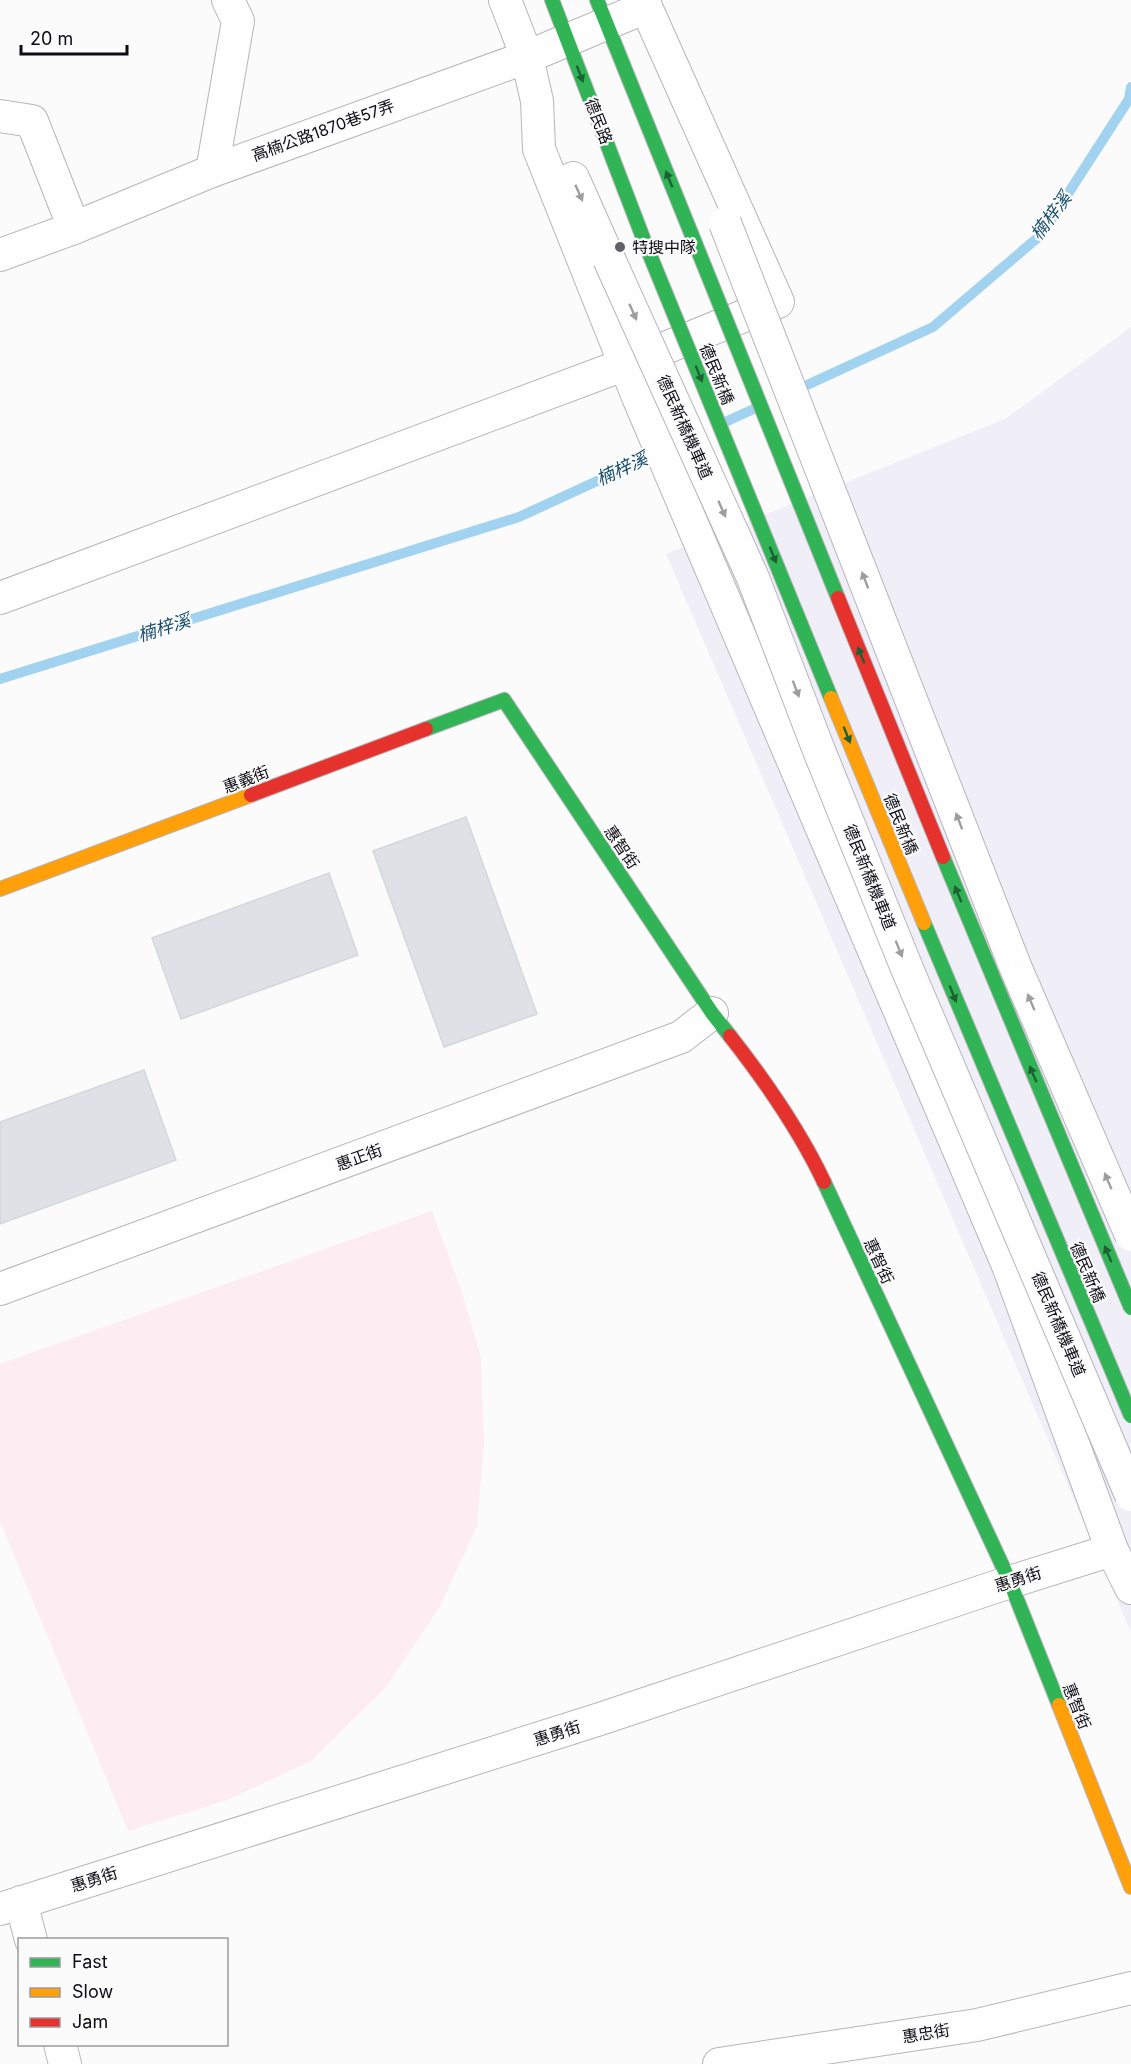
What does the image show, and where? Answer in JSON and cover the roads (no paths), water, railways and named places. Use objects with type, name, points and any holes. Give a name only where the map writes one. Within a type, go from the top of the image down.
[{"type":"street","points":[[212,171],[238,21],[228,0]]},
{"type":"street","points":[[505,0],[527,57],[537,101],[539,149],[638,397],[1009,1268],[1112,1550],[1131,1588]]},
{"type":"street","name":"德民路","points":[[552,0],[645,243]]},
{"type":"street","points":[[645,3],[725,223],[1015,966],[1131,1234]]},
{"type":"street","points":[[0,598],[626,364],[778,302],[645,3]]},
{"type":"street","name":"高楠公路1870巷57弄","points":[[0,255],[74,228],[212,171],[527,57],[567,40],[601,12],[645,3]]},
{"type":"street","name":"德民新橋","points":[[601,12],[953,882],[1131,1308]]},
{"type":"street","name":"德民新橋機車道","points":[[537,101],[753,578],[818,748],[908,970],[1131,1495]]},
{"type":"street","points":[[0,116],[32,121],[74,228]]},
{"type":"street","name":"德民新橋","points":[[645,243],[960,1011],[1131,1416]]},
{"type":"street","name":"惠義街","points":[[0,889],[504,700]]},
{"type":"street","name":"惠智街","points":[[504,700],[712,1013],[768,1085],[811,1154],[1010,1582],[1131,1887]]},
{"type":"street","name":"惠正街","points":[[0,1289],[681,1037],[712,1013]]},
{"type":"street","name":"惠勇街","points":[[10,1905],[600,1719],[1112,1550]]},
{"type":"street","points":[[10,1905],[30,1938]]},
{"type":"street","name":"惠忠街","points":[[719,2064],[977,2025],[1131,1988]]},
{"type":"street","points":[[60,2046],[65,2064]]},
{"type":"waterway","name":"楠梓溪","points":[[794,391],[933,327],[1042,234],[1129,99],[1131,87]]},
{"type":"waterway","name":"楠梓溪","points":[[723,423],[758,407]]},
{"type":"waterway","name":"楠梓溪","points":[[0,679],[519,517],[660,452]]},
{"type":"place","name":"特搜中隊","points":[[620,247]]}]
